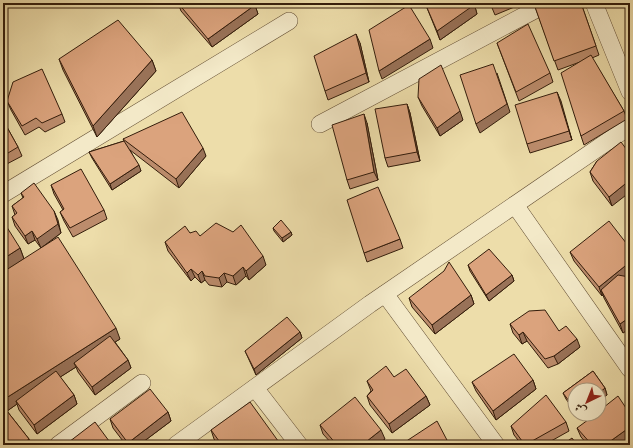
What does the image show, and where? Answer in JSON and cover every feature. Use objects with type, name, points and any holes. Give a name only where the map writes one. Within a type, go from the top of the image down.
[{"type":"street","points":[[320,124],[548,3]]},
{"type":"street","points":[[594,3],[630,92]]},
{"type":"street","points":[[3,194],[289,21]]},
{"type":"street","points":[[176,445],[385,294],[630,126]]},
{"type":"street","points":[[516,205],[630,369]]},
{"type":"street","points":[[385,294],[496,445]]},
{"type":"street","points":[[58,445],[142,383]]},
{"type":"street","points":[[254,388],[299,445]]},
{"type":"building","points":[[178,3],[254,3],[255,5],[208,39]]},
{"type":"building","points":[[425,3],[474,3],[474,5],[437,31]]},
{"type":"building","points":[[491,3],[500,3],[492,6]]},
{"type":"building","points":[[581,3],[596,46],[554,61],[534,4]]},
{"type":"building","points":[[409,5],[430,39],[379,71],[369,30]]},
{"type":"building","points":[[118,20],[152,60],[93,126],[59,59]]},
{"type":"building","points":[[528,24],[550,73],[516,92],[497,43]]},
{"type":"building","points":[[356,34],[366,73],[325,91],[314,56]]},
{"type":"building","points":[[591,55],[624,111],[581,136],[561,73]]},
{"type":"building","points":[[493,64],[507,104],[476,124],[460,75]]},
{"type":"building","points":[[441,65],[460,111],[437,128],[418,97],[419,79]]},
{"type":"building","points":[[42,69],[62,114],[42,123],[36,118],[22,126],[7,101],[13,82]]},
{"type":"building","points":[[557,92],[569,131],[527,144],[515,105]]},
{"type":"building","points":[[407,104],[417,152],[385,158],[375,109]]},
{"type":"building","points":[[182,112],[203,148],[176,179],[123,139]]},
{"type":"building","points":[[364,114],[374,172],[347,180],[332,125]]},
{"type":"building","points":[[3,120],[18,147],[3,156]]},
{"type":"building","points":[[124,141],[139,165],[110,184],[89,152]]},
{"type":"building","points":[[621,142],[630,154],[630,180],[609,197],[590,172],[597,161]]},
{"type":"building","points":[[81,169],[104,210],[70,228],[60,212],[64,209],[51,185]]},
{"type":"building","points":[[34,183],[54,211],[58,224],[37,239],[32,231],[25,236],[12,217],[17,213],[12,206],[24,197],[21,193]]},
{"type":"building","points":[[378,187],[400,239],[364,253],[347,200]]},
{"type":"building","points":[[281,220],[291,232],[282,238],[273,228]]},
{"type":"building","points":[[3,221],[20,248],[3,259]]},
{"type":"building","points":[[609,221],[630,248],[630,262],[599,287],[570,252]]},
{"type":"building","points":[[216,223],[233,232],[241,225],[263,256],[246,271],[243,267],[233,276],[224,273],[219,278],[205,276],[202,271],[198,275],[191,269],[187,273],[165,242],[185,226],[190,233],[196,231],[200,236]]},
{"type":"building","points":[[58,237],[116,328],[3,400],[3,272]]},
{"type":"building","points":[[489,249],[512,275],[486,295],[468,265]]},
{"type":"building","points":[[449,262],[471,295],[432,325],[409,298],[444,271]]},
{"type":"building","points":[[618,275],[630,276],[630,317],[620,324],[601,290]]},
{"type":"building","points":[[545,310],[559,331],[566,326],[577,339],[554,356],[545,359],[523,332],[519,335],[510,324],[529,311]]},
{"type":"building","points":[[287,317],[300,332],[254,369],[245,351]]},
{"type":"building","points":[[110,336],[128,360],[92,387],[74,363]]},
{"type":"building","points":[[514,354],[533,380],[493,411],[472,382]]},
{"type":"building","points":[[386,366],[394,377],[406,369],[426,396],[389,424],[367,396],[373,390],[367,381]]},
{"type":"building","points":[[56,371],[74,395],[34,425],[16,401]]},
{"type":"building","points":[[593,371],[601,382],[578,382]]},
{"type":"building","points":[[150,389],[168,412],[128,443],[110,419]]},
{"type":"building","points":[[567,390],[567,398],[563,393]]},
{"type":"building","points":[[546,395],[566,422],[525,445],[511,426]]},
{"type":"building","points":[[618,396],[630,414],[630,427],[605,445],[592,445],[577,428],[585,422],[607,422],[607,405]]},
{"type":"building","points":[[355,397],[381,430],[362,445],[337,445],[320,425]]},
{"type":"building","points":[[250,402],[281,445],[222,445],[211,430]]},
{"type":"building","points":[[3,406],[29,439],[21,445],[3,445]]},
{"type":"building","points":[[437,421],[448,442],[443,445],[407,445],[405,442]]},
{"type":"building","points":[[95,422],[112,445],[65,445]]},
{"type":"building","points":[[572,438],[577,445],[562,445]]}]
